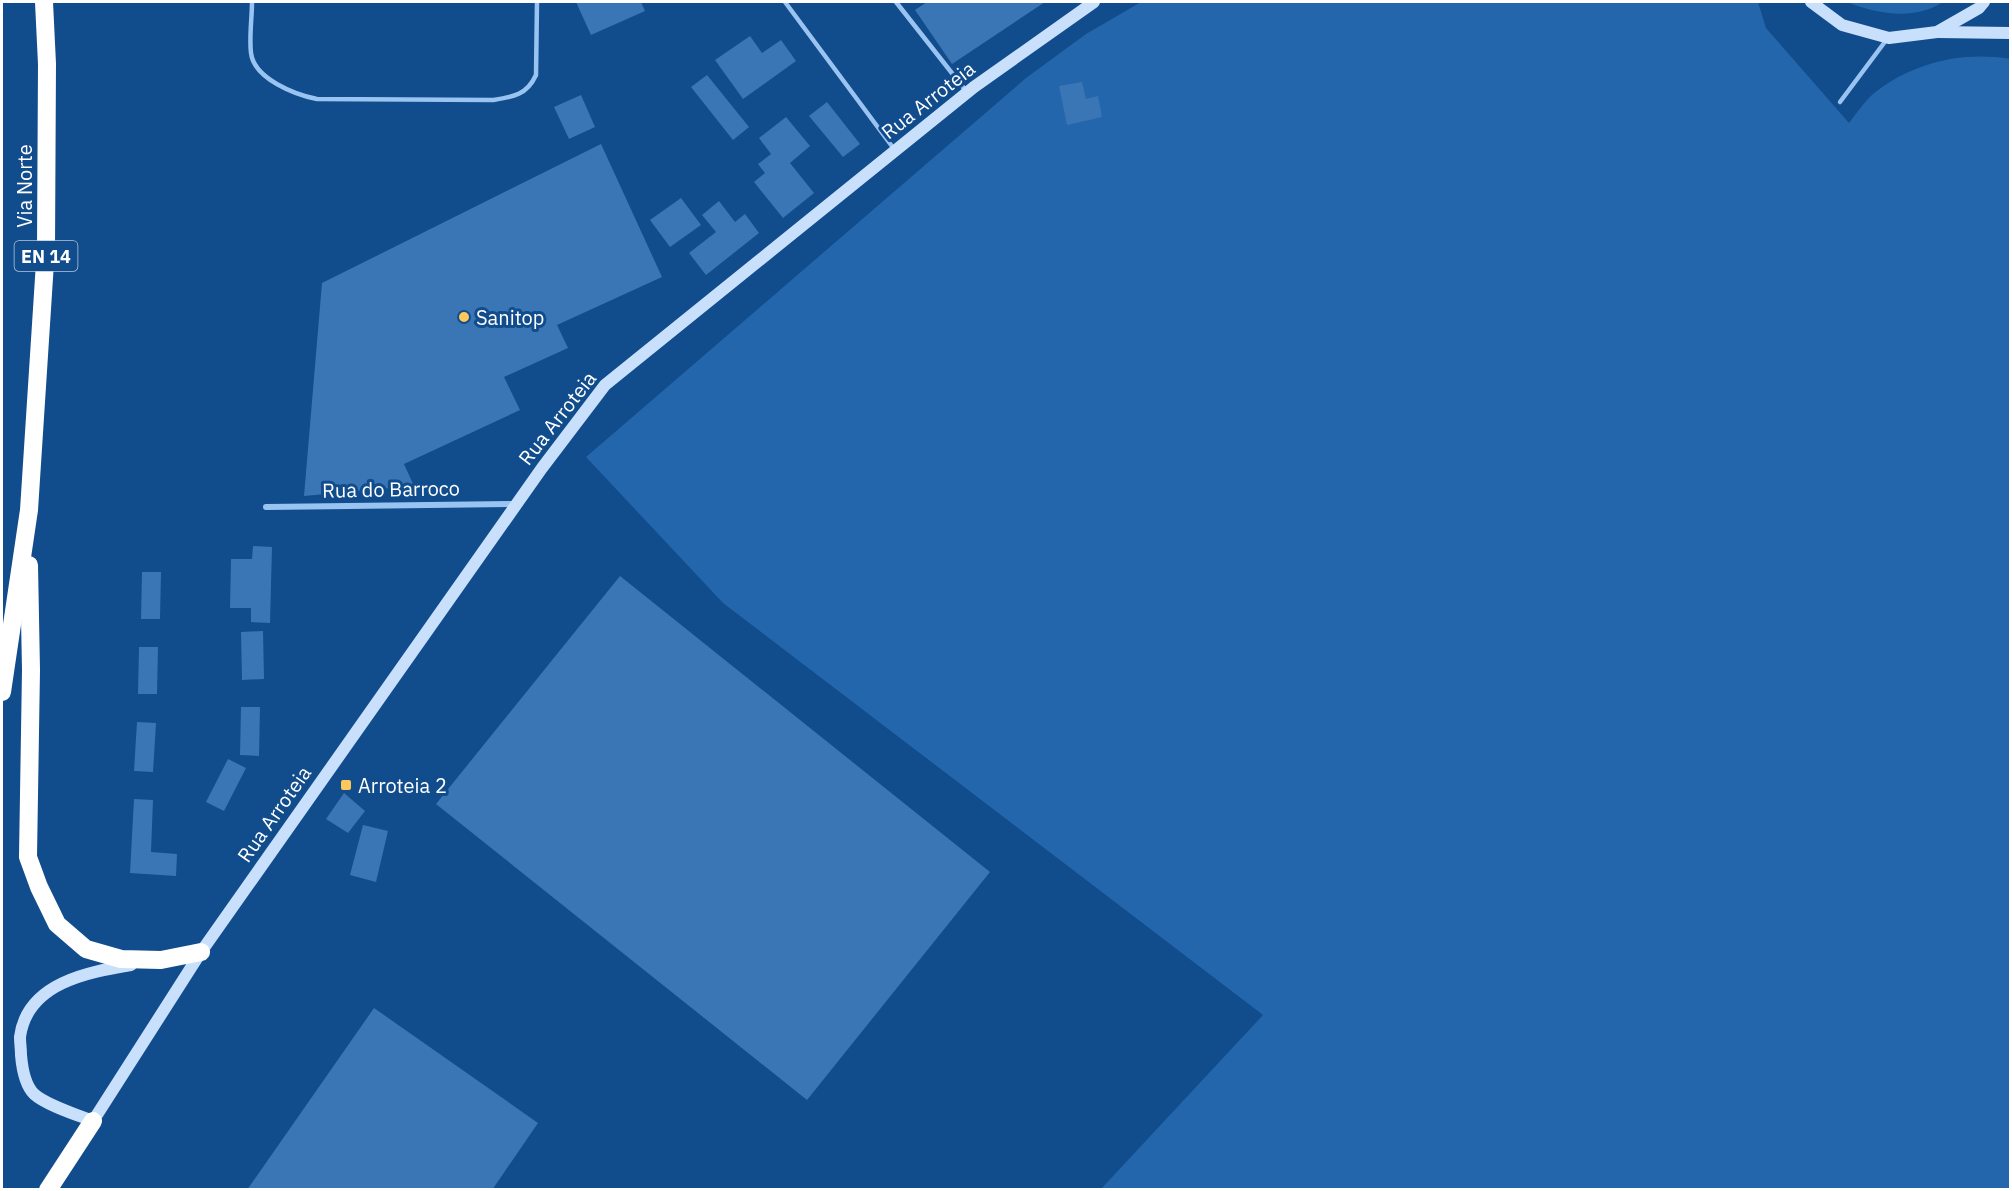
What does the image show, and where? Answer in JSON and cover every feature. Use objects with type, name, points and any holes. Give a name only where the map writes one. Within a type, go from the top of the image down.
[{"type":"highway","name":"Via Norte","points":[[2,692],[29,510],[46,247],[47,64],[44,2]]},
{"type":"highway","points":[[29,510],[31,670],[28,857],[39,887],[57,924],[86,949],[121,959],[161,960],[201,952]]},
{"type":"highway","points":[[48,1190],[93,1121]]},
{"type":"street","name":"Rua Arroteia","points":[[93,1121],[201,952],[517,504],[604,385],[968,93],[1094,2]]},
{"type":"street","points":[[1811,2],[1842,25],[1888,38],[1937,32],[2010,33]]},
{"type":"street","points":[[1937,32],[1979,8],[1984,2]]},
{"type":"street","name":"Rua do Barroco","points":[[266,507],[517,504]]},
{"type":"street","points":[[93,1121],[63,1110],[34,1093],[22,1069],[21,1058],[20,1036],[29,1010],[53,987],[91,971],[161,960]]},
{"type":"lane","points":[[252,2],[251,55],[266,76],[296,95],[317,99],[458,100],[493,100],[511,97],[524,92],[531,85],[536,75],[537,2]]},
{"type":"lane","points":[[785,2],[895,151]]},
{"type":"lane","points":[[896,2],[968,93]]},
{"type":"lane","points":[[1840,102],[1888,38]]},
{"type":"shaded area","points":[[1141,2],[1758,2],[1766,28],[1849,123],[1873,94],[1904,74],[1921,67],[1955,58],[2010,59],[2010,1189],[1101,1189],[1263,1015],[723,603],[586,457],[1026,78],[1086,34]]},
{"type":"shaded area","points":[[1847,2],[1943,2],[1920,12],[1895,14],[1871,10]]},
{"type":"building","points":[[576,2],[641,2],[645,11],[591,35]]},
{"type":"building","points":[[927,2],[1045,2],[952,64],[915,10]]},
{"type":"building","points":[[750,36],[762,53],[781,40],[796,61],[743,99],[715,60]]},
{"type":"building","points":[[707,75],[749,127],[733,140],[691,87]]},
{"type":"building","points":[[1082,82],[1086,99],[1098,96],[1102,117],[1067,125],[1059,86]]},
{"type":"building","points":[[581,95],[595,127],[569,139],[554,107]]},
{"type":"building","points":[[827,102],[860,144],[843,157],[809,116]]},
{"type":"building","points":[[786,117],[810,146],[790,163],[814,193],[783,218],[754,182],[765,173],[758,164],[771,154],[759,138]]},
{"type":"building","points":[[601,144],[662,277],[557,325],[568,348],[504,377],[520,410],[404,464],[414,486],[304,496],[322,283]]},
{"type":"building","points":[[681,198],[701,225],[670,247],[650,220]]},
{"type":"building","points":[[719,201],[735,222],[745,214],[759,233],[706,275],[689,253],[716,232],[702,215]]},
{"type":"building","points":[[253,546],[272,547],[270,623],[251,622],[251,608],[230,608],[231,559],[252,559]]},
{"type":"building","points":[[142,572],[161,572],[160,619],[141,619]]},
{"type":"building","points":[[620,576],[990,872],[807,1100],[436,804]]},
{"type":"building","points":[[263,631],[264,679],[242,680],[241,632]]},
{"type":"building","points":[[139,647],[158,647],[157,694],[138,694]]},
{"type":"building","points":[[241,707],[260,707],[259,756],[240,755]]},
{"type":"building","points":[[137,722],[156,723],[153,772],[134,771]]},
{"type":"building","points":[[228,759],[246,768],[224,811],[206,802]]},
{"type":"building","points":[[344,793],[365,811],[348,833],[326,819]]},
{"type":"building","points":[[134,799],[153,800],[151,852],[177,854],[176,876],[130,873]]},
{"type":"building","points":[[363,825],[388,831],[376,882],[350,875]]},
{"type":"building","points":[[374,1008],[538,1123],[492,1190],[247,1190]]},
{"type":"place","name":"Sanitop","points":[[464,317]]},
{"type":"place","name":"Arroteia 2","points":[[346,785]]}]
